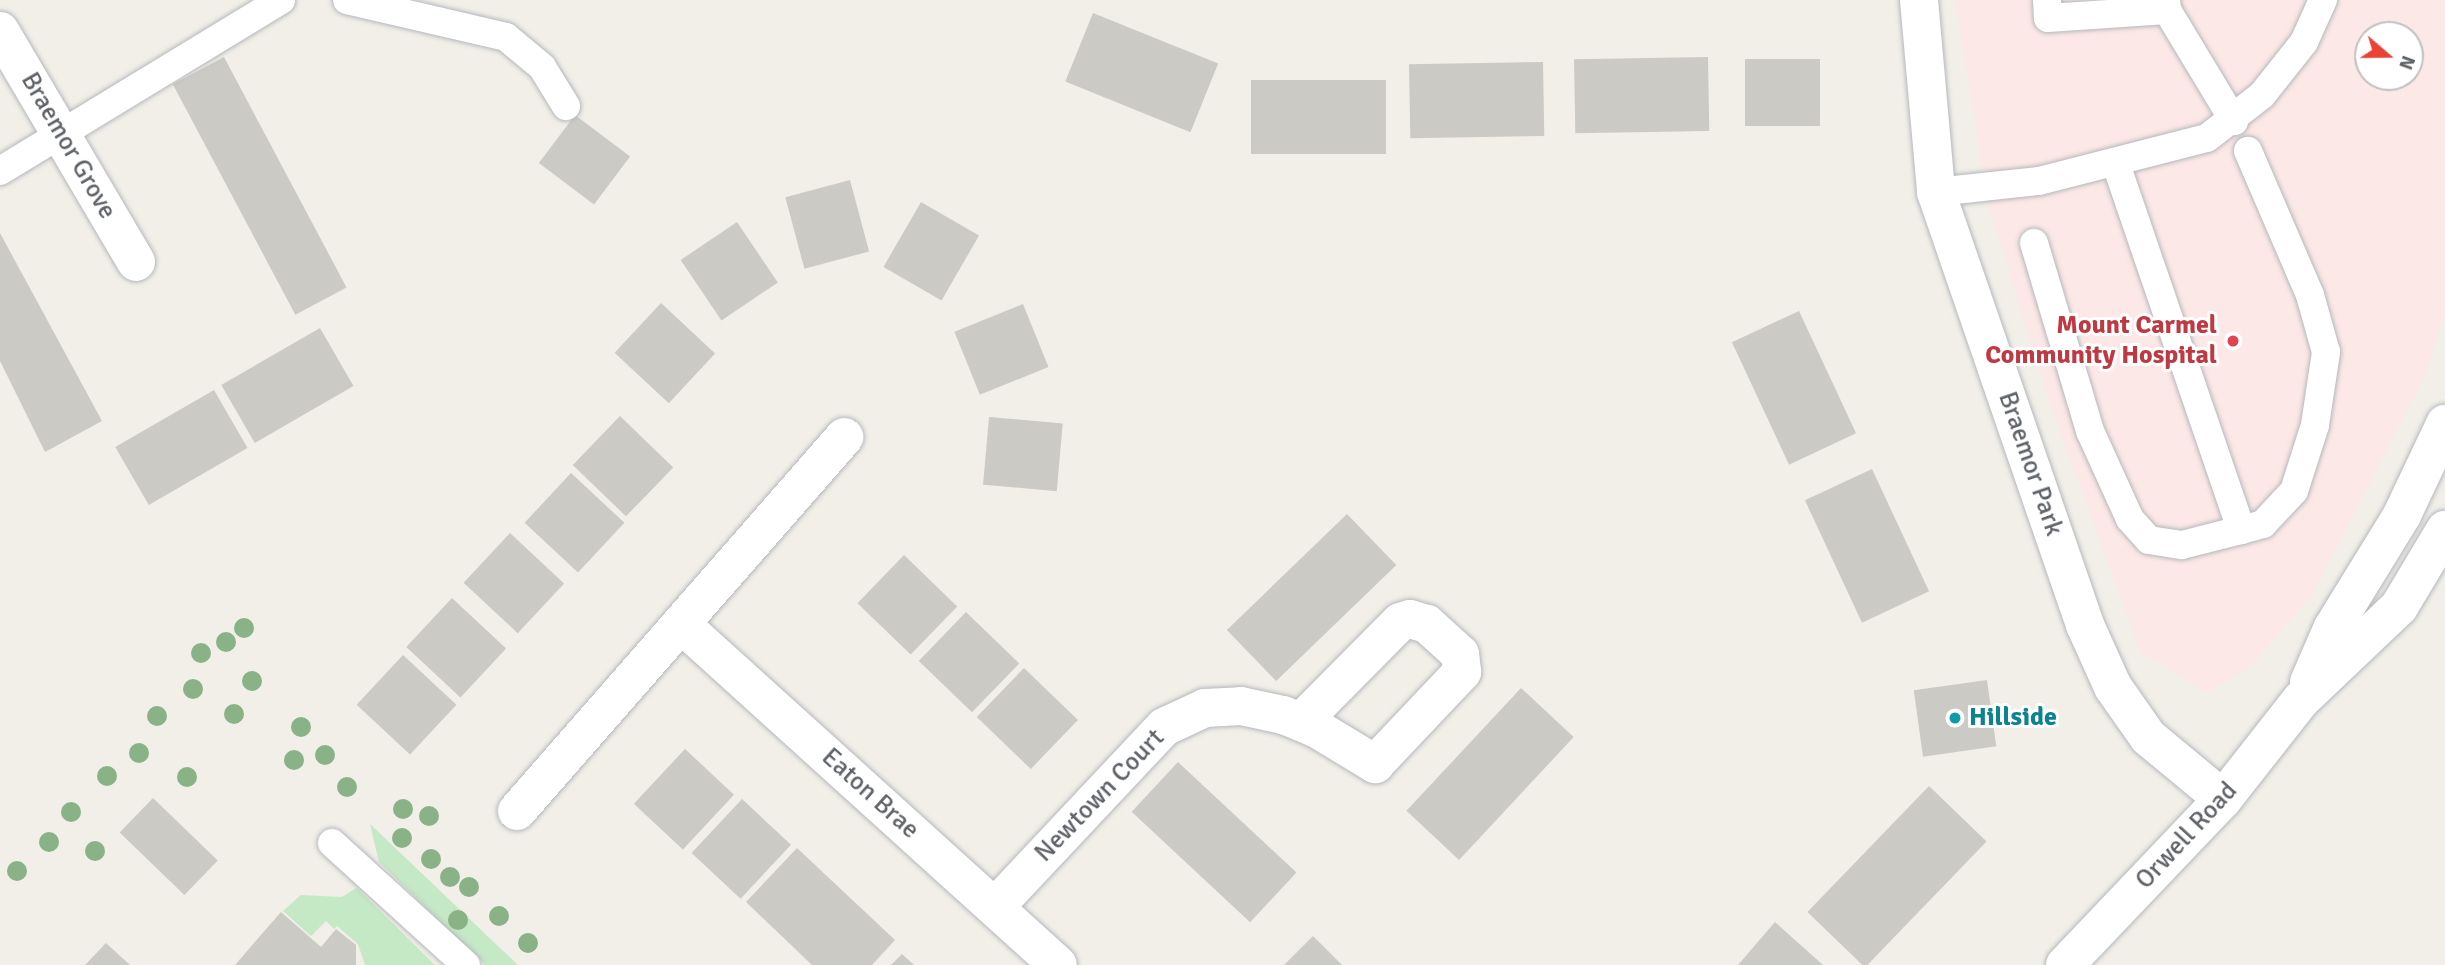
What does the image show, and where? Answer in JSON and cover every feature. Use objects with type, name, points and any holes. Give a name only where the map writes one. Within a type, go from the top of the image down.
[{"type":"street","name":"Braemor Park","points":[[1919,0],[1936,192],[2085,625],[2113,687],[2148,737],[2223,799]]},
{"type":"street","name":"Braemor Grove","points":[[0,31],[136,262]]},
{"type":"street","name":"Orwell Road","points":[[2301,700],[2332,629],[2402,515],[2445,424]]},
{"type":"street","points":[[517,811],[844,437]]},
{"type":"street","name":"Orwell Road","points":[[2065,965],[2223,799],[2301,700],[2399,607],[2445,530]]},
{"type":"street","name":"Eaton Brae","points":[[681,624],[1058,965]]},
{"type":"street","name":"Newtown Court","points":[[995,907],[1164,727],[1205,708],[1241,706],[1301,722]]},
{"type":"lane","points":[[0,171],[281,0]]},
{"type":"lane","points":[[347,0],[506,37],[542,67],[566,106]]},
{"type":"lane","points":[[2047,0],[2048,19],[2167,5],[2234,121]]},
{"type":"lane","points":[[1936,192],[2039,181],[2116,164],[2207,138],[2234,121],[2262,95],[2304,42],[2323,0]]},
{"type":"lane","points":[[2034,243],[2090,431],[2130,519],[2149,540],[2182,545],[2263,524],[2294,491],[2315,425],[2326,352],[2310,295],[2248,150]]},
{"type":"lane","points":[[2116,164],[2241,530]]},
{"type":"lane","points":[[332,843],[466,965]]},
{"type":"shaded area","name":"Mount Carmel Community Hospital","points":[[1955,0],[2445,0],[2445,310],[2427,372],[2313,593],[2250,667],[2207,693],[2140,651],[2047,396],[1988,203]]},
{"type":"green space","points":[[370,824],[518,965],[485,965],[379,862]]},
{"type":"green space","points":[[356,888],[435,965],[365,965],[358,944],[337,926],[334,929],[326,921],[311,936],[283,911],[301,895],[342,897]]},
{"type":"building","points":[[1093,13],[1218,64],[1190,132],[1065,82]]},
{"type":"building","points":[[224,57],[347,287],[295,315],[173,84]]},
{"type":"building","points":[[1708,57],[1709,131],[1575,133],[1574,59]]},
{"type":"building","points":[[1745,59],[1820,59],[1820,126],[1745,126]]},
{"type":"building","points":[[1543,62],[1544,136],[1410,138],[1409,64]]},
{"type":"building","points":[[1251,80],[1386,80],[1386,154],[1251,154]]},
{"type":"building","points":[[575,115],[630,157],[594,204],[539,163]]},
{"type":"building","points":[[850,180],[869,251],[804,269],[785,197]]},
{"type":"building","points":[[921,202],[979,236],[942,300],[884,267]]},
{"type":"building","points":[[737,222],[778,283],[721,321],[681,260]]},
{"type":"building","points":[[0,233],[102,421],[45,452],[0,361]]},
{"type":"building","points":[[661,303],[715,353],[669,403],[615,353]]},
{"type":"building","points":[[1023,304],[1048,367],[980,395],[954,332]]},
{"type":"building","points":[[1799,311],[1856,433],[1789,465],[1732,342]]},
{"type":"building","points":[[320,328],[354,386],[255,443],[221,385]]},
{"type":"building","points":[[214,390],[247,448],[149,505],[115,447]]},
{"type":"building","points":[[620,416],[673,467],[626,516],[573,465]]},
{"type":"building","points":[[989,417],[1063,423],[1057,491],[983,485]]},
{"type":"building","points":[[1872,469],[1929,591],[1862,623],[1805,500]]},
{"type":"building","points":[[571,473],[624,523],[578,573],[525,523]]},
{"type":"building","points":[[1347,514],[1396,565],[1276,681],[1227,630]]},
{"type":"building","points":[[510,533],[564,583],[518,633],[464,583]]},
{"type":"building","points":[[904,555],[957,606],[911,655],[857,603]]},
{"type":"building","points":[[452,598],[506,648],[460,697],[406,647]]},
{"type":"building","points":[[966,612],[1019,663],[972,712],[919,661]]},
{"type":"building","points":[[403,655],[456,705],[410,755],[357,705]]},
{"type":"building","points":[[1024,668],[1078,720],[1031,769],[977,717]]},
{"type":"building","name":"Hillside","points":[[1987,680],[1996,746],[1923,757],[1914,690]]},
{"type":"building","points":[[1521,688],[1574,737],[1459,860],[1406,811]]},
{"type":"building","points":[[685,749],[734,795],[683,850],[634,804]]},
{"type":"building","points":[[1178,762],[1296,872],[1250,922],[1132,812]]},
{"type":"building","points":[[1929,786],[1987,842],[1867,965],[1862,965],[1807,912]]},
{"type":"building","points":[[153,798],[218,861],[184,895],[120,833]]},
{"type":"building","points":[[742,799],[791,845],[741,899],[692,853]]},
{"type":"building","points":[[797,848],[895,940],[872,965],[812,965],[746,902]]},
{"type":"building","points":[[281,912],[321,947],[336,929],[356,945],[356,965],[235,965]]},
{"type":"building","points":[[1775,922],[1823,965],[1738,965]]},
{"type":"building","points":[[1313,936],[1342,965],[1284,965]]},
{"type":"building","points":[[106,943],[130,965],[85,965]]},
{"type":"building","points":[[902,954],[914,965],[891,965]]},
{"type":"place","name":"Mount Carmel Community Hospital","points":[[2233,341]]},
{"type":"place","name":"Hillside","points":[[1955,718]]}]
